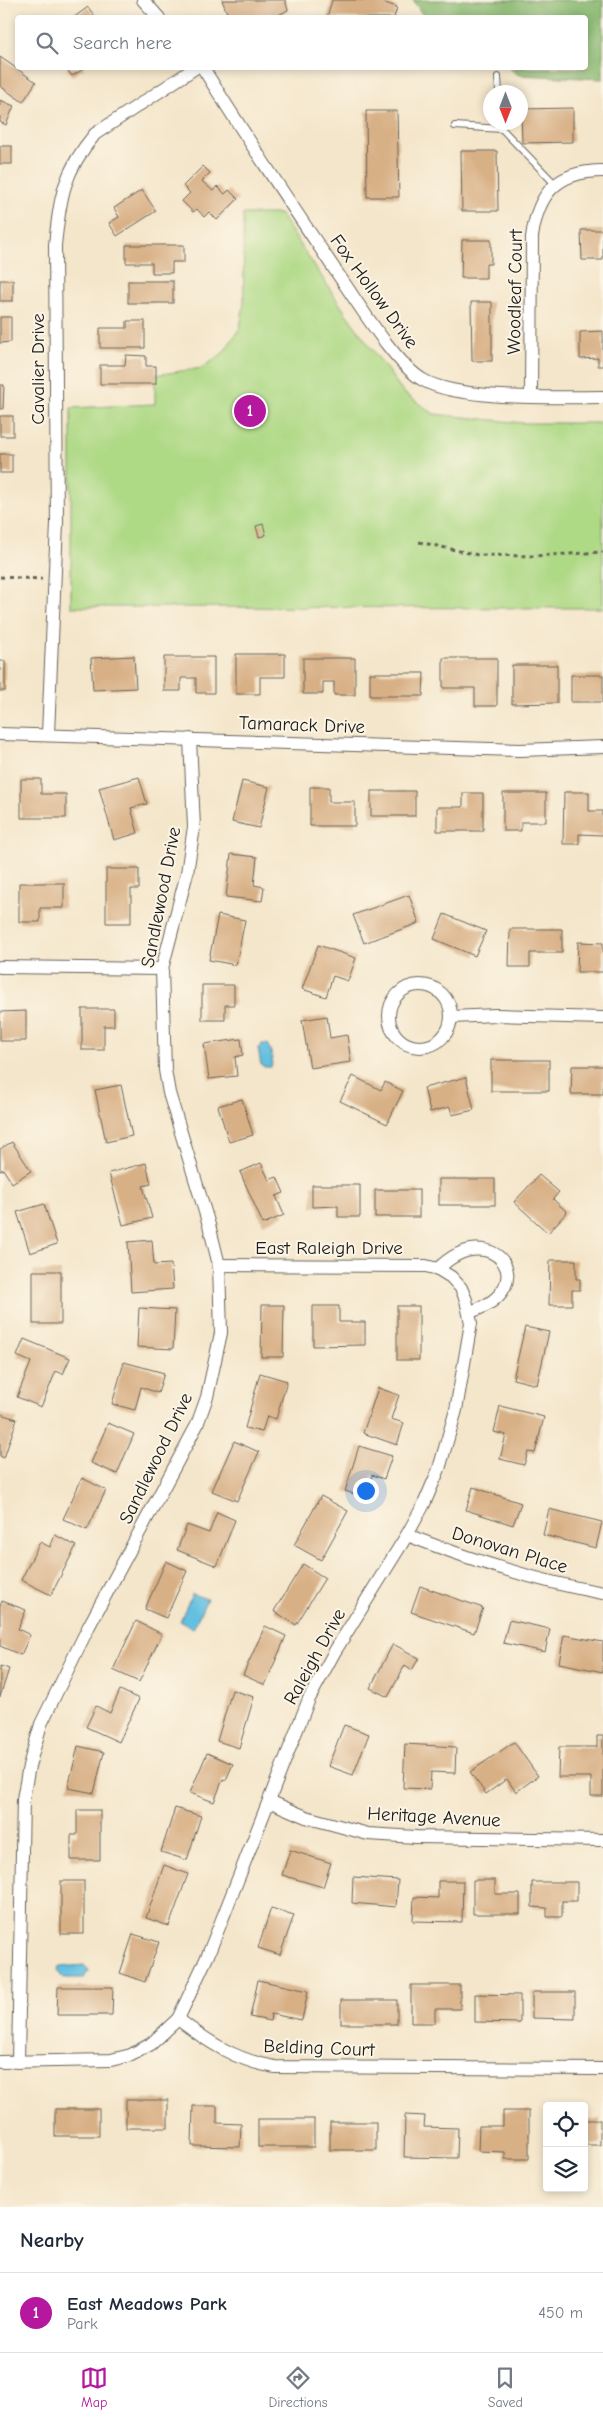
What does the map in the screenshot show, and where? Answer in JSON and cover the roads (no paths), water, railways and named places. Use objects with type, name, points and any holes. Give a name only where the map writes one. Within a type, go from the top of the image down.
[{"type":"street","points":[[143,0],[156,15]]},
{"type":"street","name":"Cavalier Drive","points":[[48,734],[55,580],[55,245],[60,200],[68,173],[82,149],[95,134],[192,70]]},
{"type":"street","name":"Fox Hollow Drive","points":[[204,70],[268,171],[346,287],[388,344],[422,380],[444,387],[531,397],[603,397]]},
{"type":"street","name":"Woodleaf Court","points":[[531,397],[532,237],[535,216],[543,197],[555,184],[567,177],[588,171],[603,171]]},
{"type":"street","name":"Tamarack Drive","points":[[0,734],[520,750],[603,747]]},
{"type":"street","name":"Sandlewood Drive","points":[[18,2062],[23,1799],[40,1724],[89,1626],[196,1425],[207,1397],[221,1333],[222,1302],[219,1265],[169,1093],[165,1070],[162,969],[187,873],[194,827],[190,739]]},
{"type":"street","points":[[0,967],[162,969]]},
{"type":"street","points":[[421,984],[436,989],[442,994],[450,1008],[451,1017],[450,1025],[442,1039],[427,1046],[419,1047],[411,1046],[397,1038],[392,1031],[388,1015],[389,1007],[398,993],[412,985],[421,984]]},
{"type":"street","points":[[451,1017],[496,1014],[603,1018]]},
{"type":"street","points":[[438,1268],[448,1259],[461,1252],[480,1248],[496,1254],[505,1265],[508,1277],[502,1294],[484,1307],[470,1312]]},
{"type":"street","name":"East Raleigh Drive","points":[[219,1265],[426,1266],[438,1268]]},
{"type":"street","name":"Raleigh Drive","points":[[178,2019],[208,1955],[309,1699],[335,1651],[407,1535],[440,1469],[456,1410],[471,1333],[470,1312],[461,1288],[451,1277],[438,1268]]},
{"type":"street","name":"Donovan Place","points":[[407,1535],[482,1564],[559,1585],[603,1593]]},
{"type":"street","name":"Heritage Avenue","points":[[269,1801],[306,1817],[368,1834],[416,1837],[603,1840]]},
{"type":"street","points":[[0,2062],[111,2060],[131,2054],[151,2044],[178,2019]]},
{"type":"street","name":"Belding Court","points":[[178,2019],[222,2050],[244,2060],[275,2067],[603,2069]]},
{"type":"lane","points":[[498,77],[499,85]]},
{"type":"lane","points":[[455,126],[483,126]]},
{"type":"lane","points":[[506,130],[555,184]]},
{"type":"water","points":[[262,1044],[267,1044],[270,1049],[271,1067],[261,1065],[258,1048]]},
{"type":"water","points":[[192,1594],[207,1599],[193,1629],[180,1621]]},
{"type":"water","points":[[84,1965],[89,1970],[84,1978],[63,1978],[58,1972],[59,1967]]},
{"type":"place","name":"East Meadows Park","points":[[250,411]]}]
